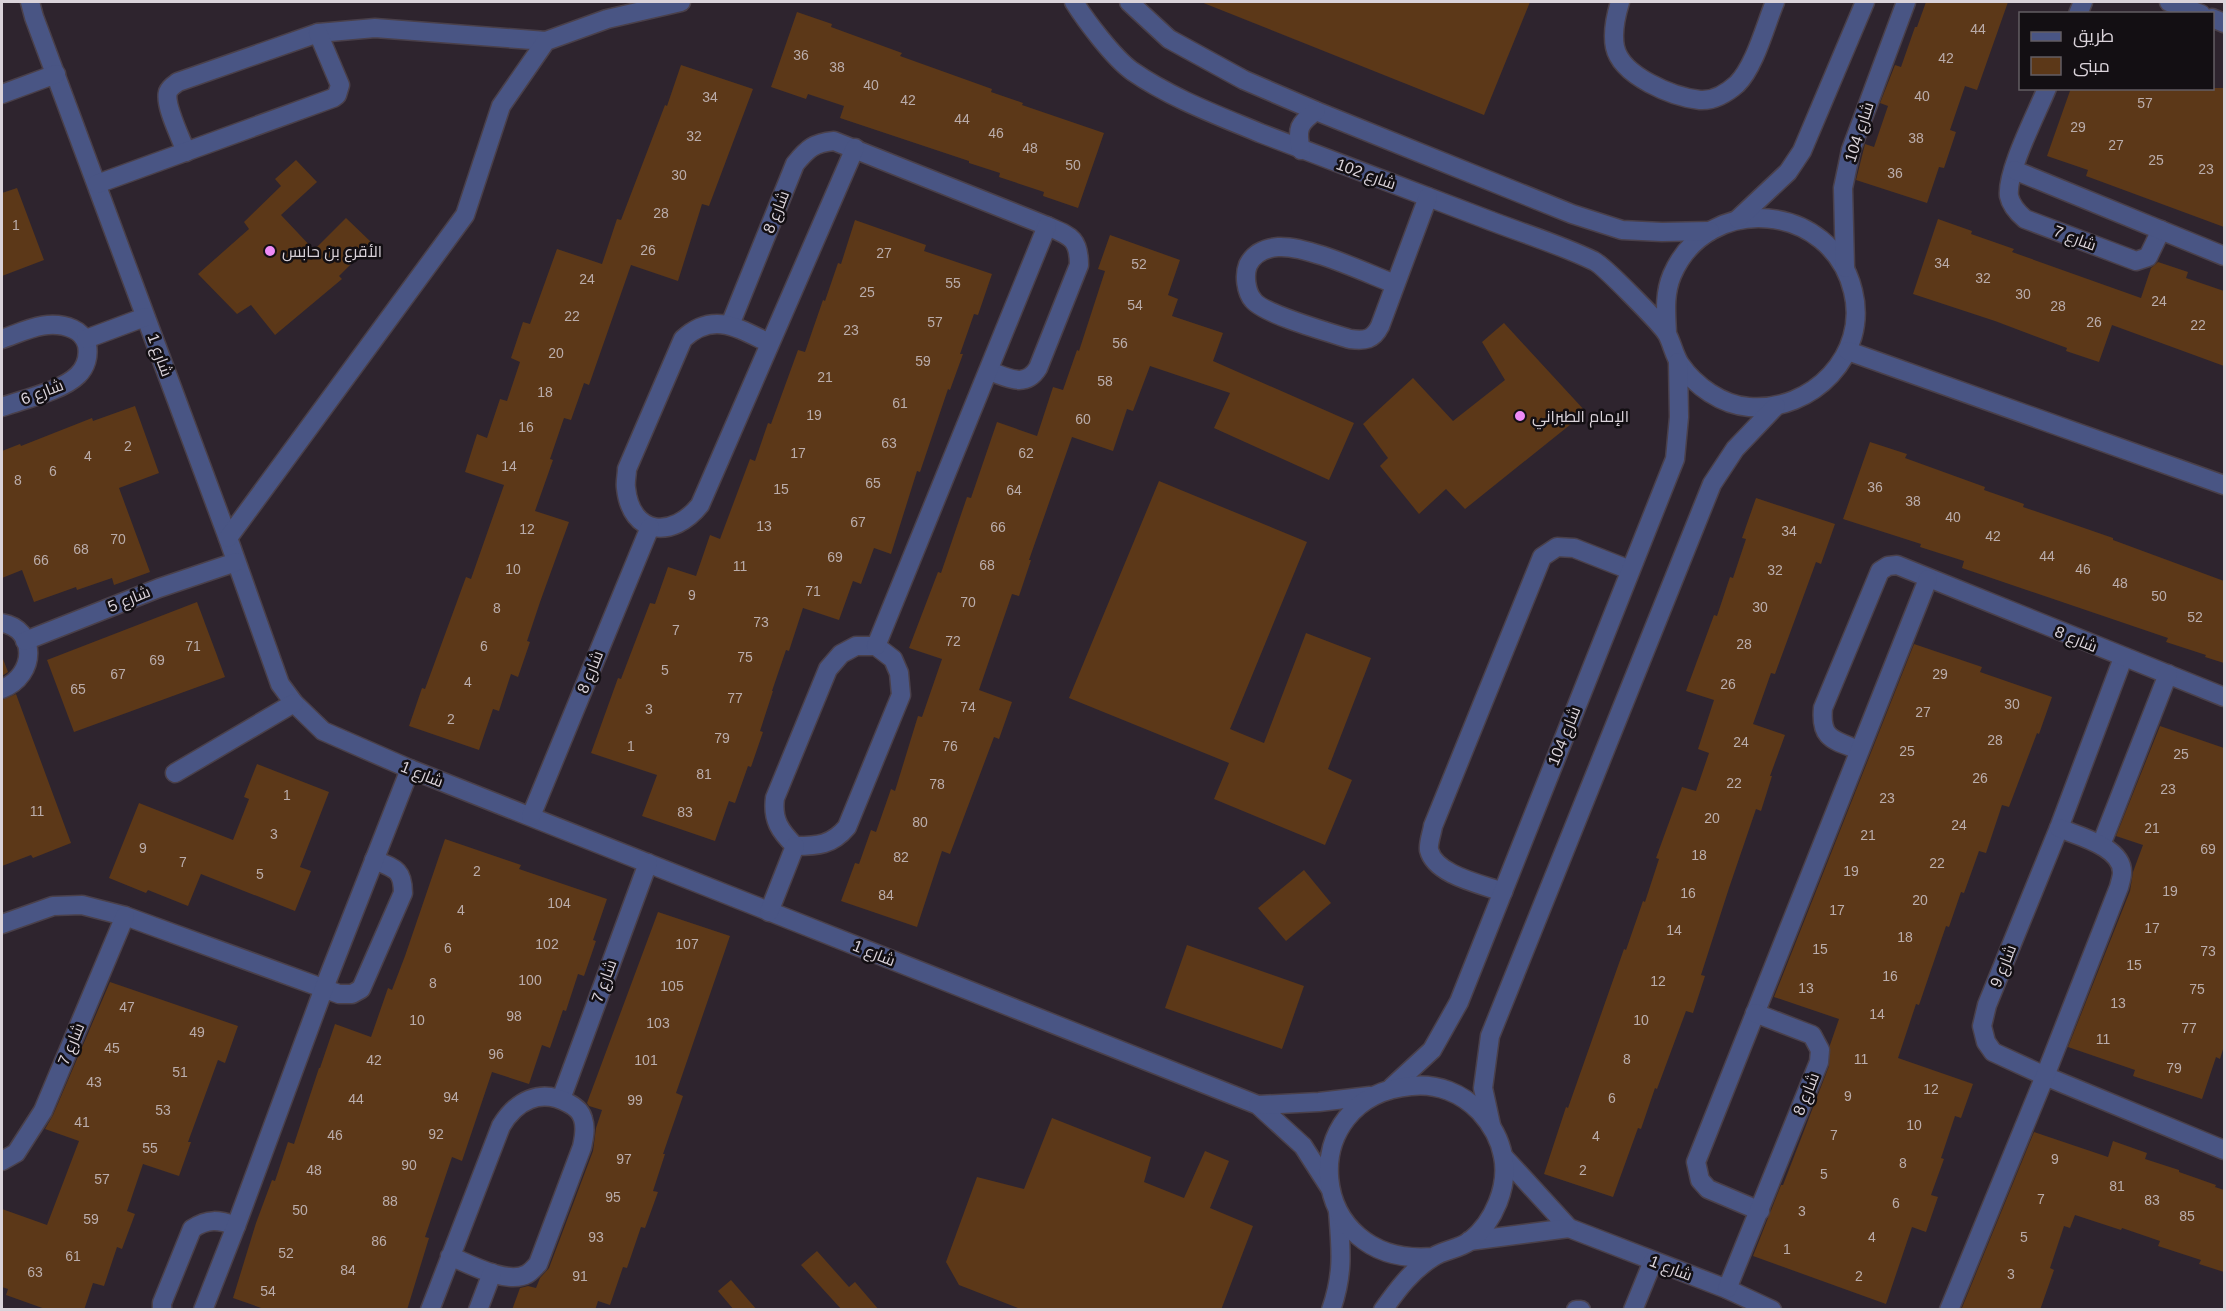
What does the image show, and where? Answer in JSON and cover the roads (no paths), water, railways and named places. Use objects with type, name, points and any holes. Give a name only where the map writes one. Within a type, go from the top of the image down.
[{"type":"street","name":"شارع 1","points":[[30,2],[280,684],[294,703],[323,731],[410,769],[1258,1105],[1303,1146],[1330,1188]]},
{"type":"street","points":[[186,152],[168,102],[171,87],[178,82],[318,33],[375,28],[546,41],[607,19],[681,2]]},
{"type":"street","name":"شارع 102","points":[[1074,2],[1087,23],[1130,69],[1191,104],[1301,150],[1597,262],[1666,333]]},
{"type":"street","points":[[1129,2],[1169,39],[1244,80],[1572,214],[1622,230],[1710,231]]},
{"type":"street","points":[[1620,2],[1614,29],[1615,48],[1622,62],[1643,81],[1701,100],[1718,97],[1736,85],[1747,72],[1775,2]]},
{"type":"street","points":[[1738,219],[1788,172],[1802,151],[1865,2]]},
{"type":"street","name":"شارع 104","points":[[1845,268],[1843,188],[1851,150],[1906,2]]},
{"type":"street","points":[[2169,2],[2195,12]]},
{"type":"street","points":[[97,184],[337,95],[340,85],[318,33]]},
{"type":"street","points":[[228,538],[465,215],[501,106],[546,41]]},
{"type":"street","points":[[2,94],[56,74]]},
{"type":"street","name":"شارع 7","points":[[2046,90],[2009,187],[2009,199],[2015,210],[2025,219],[2136,261],[2148,257],[2161,230]]},
{"type":"street","points":[[1301,150],[1298,135],[1300,126],[1304,119],[1316,111]]},
{"type":"street","name":"شارع 8","points":[[730,325],[795,164],[816,143],[834,141],[1047,226],[1068,235],[1076,243],[1079,265],[1033,377],[1022,380],[988,371]]},
{"type":"street","points":[[769,343],[730,325],[709,324],[693,330],[683,339],[627,469],[625,487],[630,505],[639,519],[650,527],[666,528],[678,525],[690,517],[700,505],[855,148]]},
{"type":"street","points":[[2014,170],[2224,256]]},
{"type":"street","points":[[1395,284],[1298,248],[1278,247],[1263,250],[1253,257],[1246,276],[1248,290],[1253,301],[1266,309],[1350,339],[1364,341],[1375,335],[1395,284],[1428,197]]},
{"type":"street","points":[[1768,217],[1785,220],[1807,229],[1827,244],[1845,268],[1854,293],[1855,324],[1848,351],[1833,375],[1808,395],[1776,406],[1748,407],[1724,401],[1698,385],[1678,362],[1666,333],[1665,300],[1672,275],[1687,250],[1710,231],[1738,219],[1768,217]]},
{"type":"street","points":[[876,646],[1047,226]]},
{"type":"street","points":[[2,339],[51,323],[76,330],[86,339],[146,317]]},
{"type":"street","name":"شارع 6","points":[[2,407],[67,384],[79,374],[86,364],[88,351],[86,339]]},
{"type":"street","points":[[1848,351],[2224,485]]},
{"type":"street","name":"شارع 104","points":[[1392,1087],[1432,1050],[1459,1002],[1675,459],[1679,417],[1678,362]]},
{"type":"street","points":[[1383,1310],[1401,1284],[1432,1257],[1469,1241],[1490,1220],[1503,1189],[1503,1156],[1491,1125],[1483,1088],[1490,1036],[1712,484],[1735,449],[1776,406]]},
{"type":"street","name":"شارع 8","points":[[531,816],[650,527]]},
{"type":"street","points":[[1503,892],[1450,873],[1433,860],[1428,848],[1433,826],[1542,557],[1557,547],[1574,548],[1630,570]]},
{"type":"street","name":"شارع 5","points":[[25,641],[159,588],[236,562]]},
{"type":"street","name":"شارع 8","points":[[1859,750],[1831,740],[1822,721],[1823,708],[1880,571],[1888,566],[1897,565],[2224,697]]},
{"type":"street","points":[[1760,1211],[1708,1190],[1700,1180],[1696,1162],[1928,579]]},
{"type":"street","points":[[2,623],[17,630],[25,641],[28,654],[28,665],[21,676],[2,689]]},
{"type":"street","points":[[856,646],[876,646],[893,659],[899,673],[901,695],[847,827],[837,838],[824,843],[795,846],[782,833],[775,821],[775,798],[828,669],[841,654],[856,646]]},
{"type":"street","name":"شارع 9","points":[[2045,1076],[1994,1052],[1986,1042],[1982,1026],[1987,1005],[2059,828],[2123,658]]},
{"type":"street","points":[[2101,845],[2168,674]]},
{"type":"street","points":[[175,773],[294,703]]},
{"type":"street","points":[[203,1310],[324,988],[410,769]]},
{"type":"street","points":[[1949,1310],[2045,1076],[2119,887],[2123,871],[2116,856],[2101,845],[2059,828]]},
{"type":"street","points":[[770,912],[795,846]]},
{"type":"street","points":[[2,924],[53,906],[81,906],[125,916],[339,994],[352,994],[361,989],[403,893],[403,880],[397,869],[374,860]]},
{"type":"street","name":"شارع 7","points":[[561,1099],[648,863]]},
{"type":"street","name":"شارع 7","points":[[2,1161],[16,1153],[43,1111],[125,916]]},
{"type":"street","name":"شارع 8","points":[[1727,1289],[1819,1062],[1820,1050],[1812,1035],[1755,1013]]},
{"type":"street","points":[[2045,1076],[2224,1150]]},
{"type":"street","points":[[1331,1310],[1340,1285],[1342,1255],[1337,1209],[1330,1188],[1329,1162],[1335,1137],[1351,1113],[1371,1096],[1392,1087],[1424,1084],[1448,1089],[1472,1103],[1491,1125]]},
{"type":"street","points":[[430,1310],[450,1256],[501,1126],[508,1114],[520,1103],[534,1097],[545,1096],[561,1099],[575,1107],[583,1118],[585,1134],[582,1147],[538,1264],[528,1274],[506,1277],[450,1256]]},
{"type":"street","name":"شارع 1","points":[[1258,1105],[1319,1102],[1371,1096]]},
{"type":"street","name":"شارع 1","points":[[1503,1156],[1569,1228],[1727,1289],[1772,1310]]},
{"type":"street","points":[[1337,1209],[1351,1229],[1368,1244],[1392,1256],[1412,1259],[1432,1257]]},
{"type":"street","points":[[162,1310],[162,1303],[192,1229],[211,1220],[236,1226]]},
{"type":"street","name":"شارع 1","points":[[1469,1241],[1569,1228]]},
{"type":"street","points":[[1633,1310],[1653,1261]]},
{"type":"street","points":[[478,1310],[492,1273]]},
{"type":"street","points":[[1576,1310],[1581,1310]]},
{"type":"place","name":"الأقرع بن حابس","points":[[270,251]]},
{"type":"place","name":"الإمام الطبراني","points":[[1520,416]]}]
